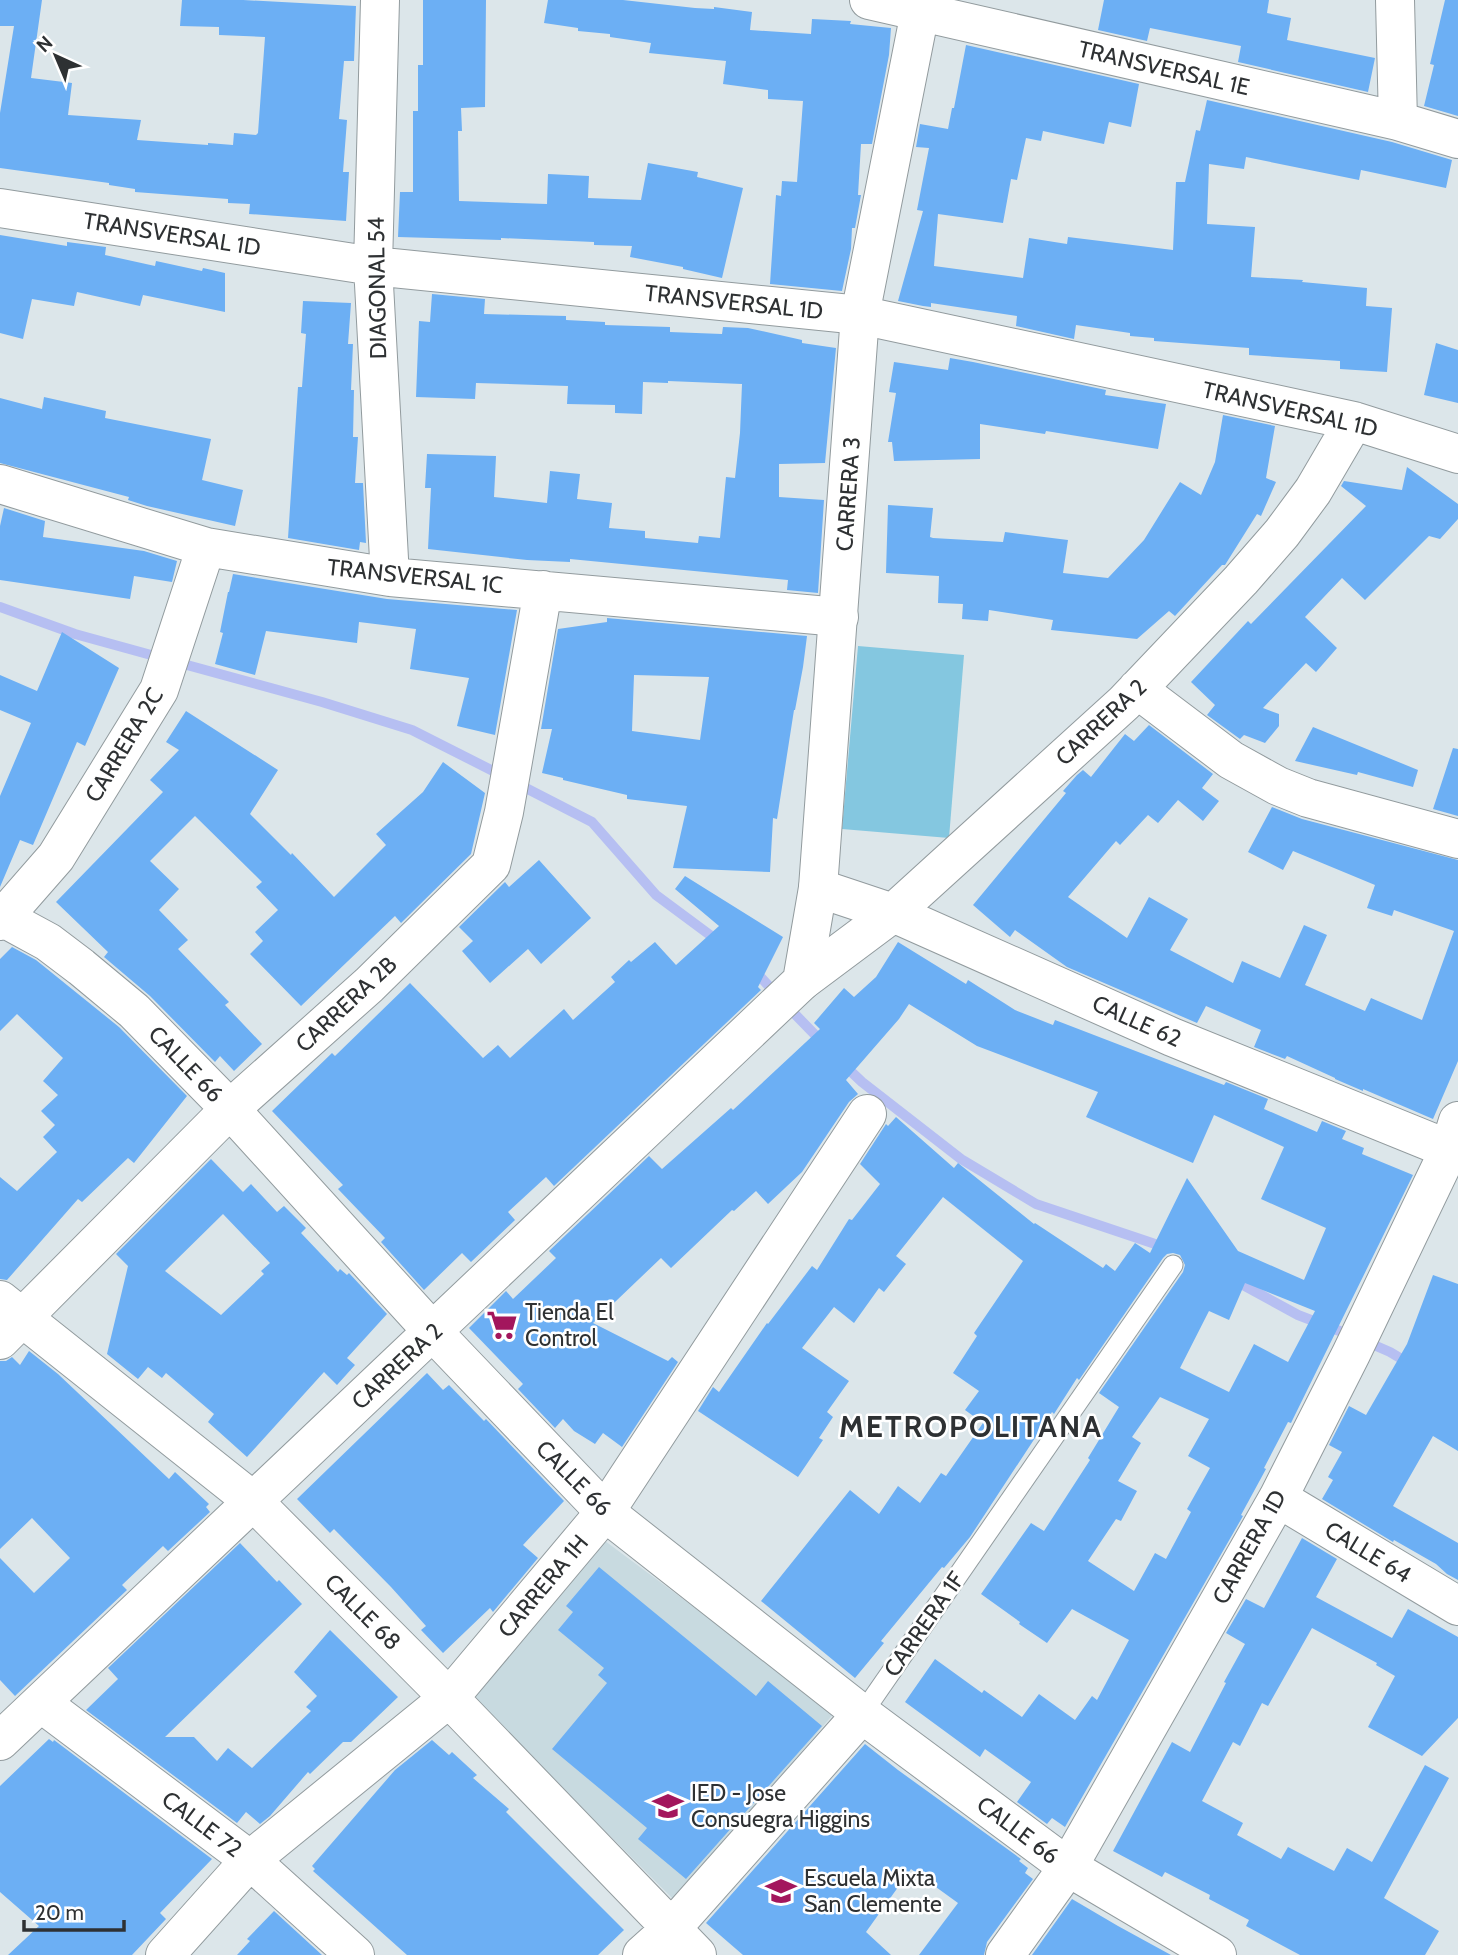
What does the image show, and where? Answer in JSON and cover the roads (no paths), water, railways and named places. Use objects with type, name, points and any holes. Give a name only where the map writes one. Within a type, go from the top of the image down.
[{"type":"street","name":"DIAGONAL 54","points":[[380,0],[373,266],[390,577]]},
{"type":"street","name":"TRANSVERSAL 1E","points":[[869,0],[922,6],[1398,121],[1458,139]]},
{"type":"street","points":[[1395,0],[1398,121]]},
{"type":"street","name":"CARRERA 3","points":[[788,995],[818,879],[860,314],[922,6]]},
{"type":"street","name":"TRANSVERSAL 1D","points":[[0,208],[373,266],[860,314],[1354,421],[1458,454]]},
{"type":"street","name":"CARRERA 2","points":[[14,1721],[253,1501],[788,995],[893,912],[1137,689],[1282,533],[1314,491],[1354,421]]},
{"type":"street","name":"TRANSVERSAL 1C","points":[[0,484],[206,547],[390,577],[839,617]]},
{"type":"street","name":"CARRERA 2C","points":[[1,918],[57,857],[159,690],[206,547]]},
{"type":"street","name":"CARRERA 2B","points":[[8,1319],[230,1109],[369,985],[491,865],[504,812],[543,590]]},
{"type":"street","points":[[1137,689],[1231,760],[1278,786],[1308,798],[1458,839]]},
{"type":"street","name":"CALLE 62","points":[[818,879],[1172,1037],[1455,1142]]},
{"type":"street","name":"CALLE 66","points":[[1,918],[48,942],[134,1011],[230,1109],[433,1332],[605,1512],[862,1714],[1068,1867],[1217,1955]]},
{"type":"street","name":"CARRERA 1H","points":[[165,1955],[250,1860],[449,1698],[605,1512],[867,1114]]},
{"type":"street","name":"CARRERA 1D","points":[[1006,1955],[1068,1867],[1278,1498],[1455,1142]]},
{"type":"street","name":"CALLE 68","points":[[8,1319],[253,1501],[449,1698],[684,1942]]},
{"type":"street","name":"CALLE 64","points":[[1278,1498],[1458,1606]]},
{"type":"street","name":"CARRERA 1F","points":[[642,1955],[684,1942],[862,1714]]},
{"type":"street","name":"CALLE 72","points":[[14,1721],[250,1860],[355,1955]]},
{"type":"lane","name":"CARRERA 1F","points":[[862,1714],[1173,1265]]},
{"type":"waterway","points":[[0,607],[75,634],[162,658]]},
{"type":"waterway","points":[[176,662],[412,730],[501,775]]},
{"type":"waterway","points":[[518,784],[592,822],[656,895],[718,941]]},
{"type":"waterway","points":[[754,970],[777,995]]},
{"type":"waterway","points":[[787,1006],[823,1043]]},
{"type":"waterway","points":[[843,1064],[862,1082],[961,1159],[1036,1204],[1167,1248]]},
{"type":"waterway","points":[[1234,1280],[1298,1315],[1350,1335]]},
{"type":"waterway","points":[[1367,1342],[1410,1364]]},
{"type":"place","name":"Tienda El Control","points":[[502,1325]]},
{"type":"place","name":"IED - Jose Consuegra Higgins","points":[[668,1806]]},
{"type":"place","name":"Escuela Mixta San Clemente","points":[[781,1891]]},
{"type":"district","name":"METROPOLITANA","points":[[971,1426]]}]
